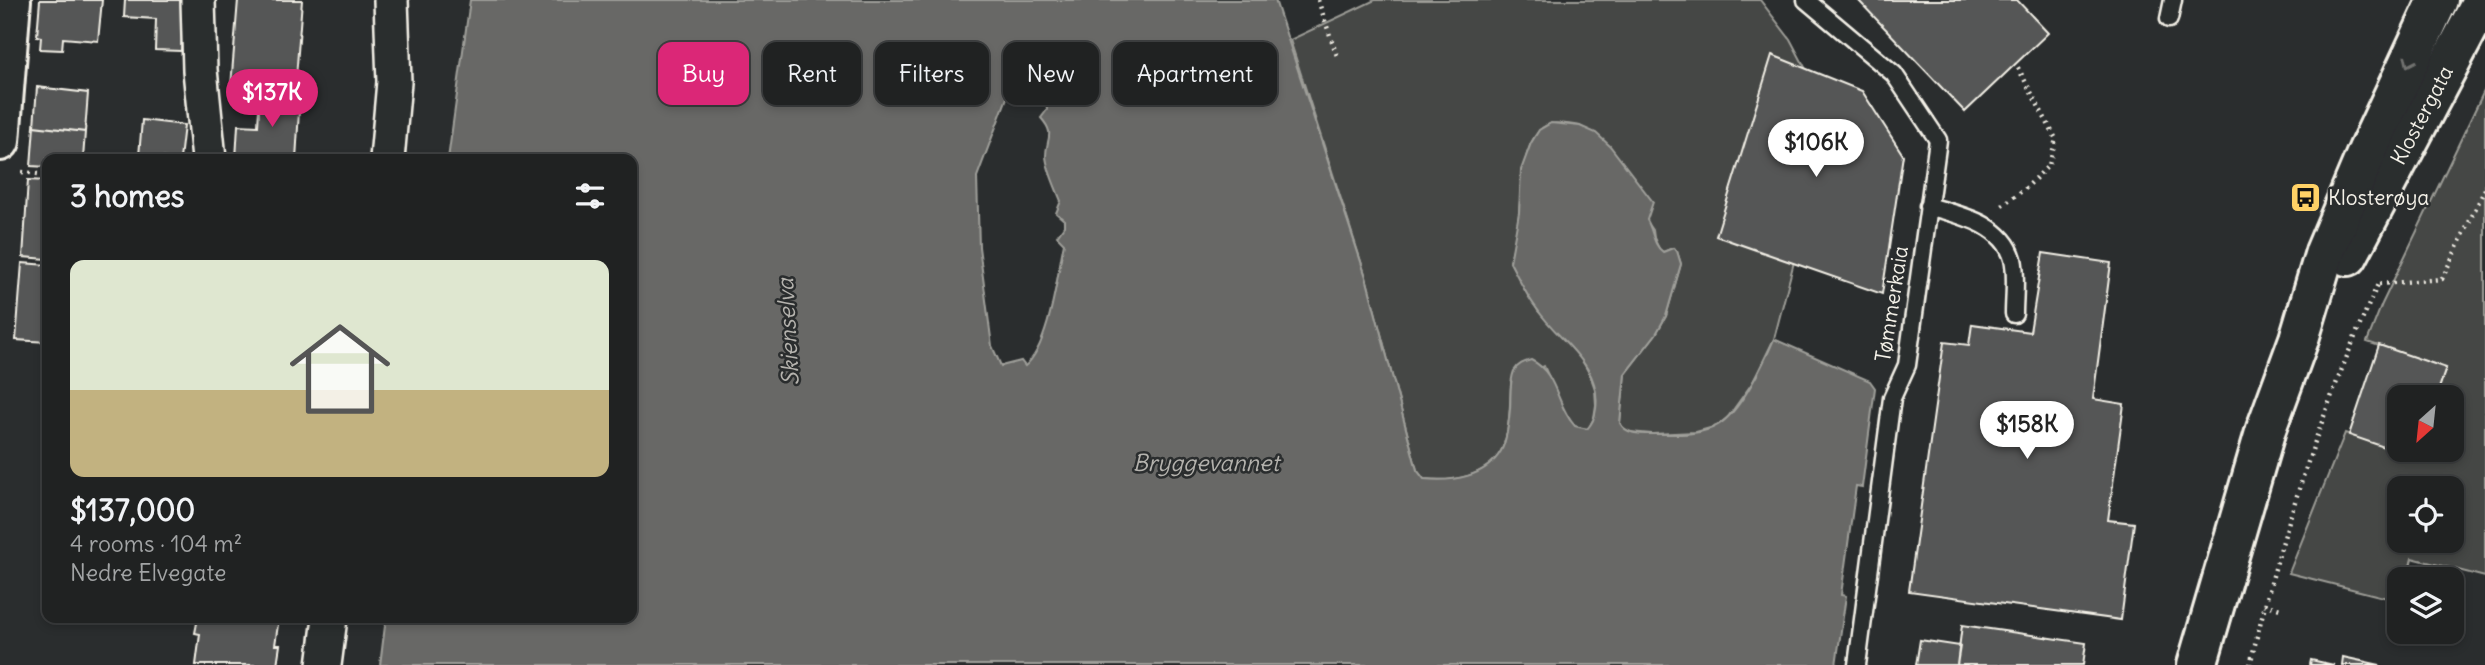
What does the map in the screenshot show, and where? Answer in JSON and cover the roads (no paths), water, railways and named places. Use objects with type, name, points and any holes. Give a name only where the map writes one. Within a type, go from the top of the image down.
[{"type":"main road","points":[[0,141],[11,0]]},
{"type":"main road","name":"Klostergata","points":[[2197,665],[2266,429],[2299,340],[2325,252],[2368,150],[2438,0]]},
{"type":"main road","name":"Klostergata","points":[[2299,340],[2345,263],[2483,0]]},
{"type":"street","points":[[198,0],[200,70],[208,154]]},
{"type":"street","points":[[387,154],[394,82],[391,0]]},
{"type":"street","points":[[324,665],[329,623]]},
{"type":"lane","name":"Tømmerkaia","points":[[1807,0],[1894,74],[1938,140],[1907,365],[1892,398],[1857,665]]},
{"type":"lane","points":[[2169,19],[2173,0]]},
{"type":"lane","points":[[1928,206],[1978,221],[2005,242],[2013,260],[2014,314]]},
{"type":"water","name":"Bryggevannet","points":[[470,0],[1275,0],[1366,277],[1417,470],[1424,479],[1446,480],[1467,476],[1487,467],[1495,460],[1506,436],[1512,376],[1517,367],[1531,360],[1547,373],[1575,426],[1587,429],[1591,424],[1596,409],[1596,393],[1586,366],[1533,304],[1510,262],[1519,213],[1521,170],[1539,130],[1551,123],[1580,126],[1596,133],[1610,146],[1653,202],[1647,220],[1657,245],[1663,252],[1673,248],[1677,251],[1681,264],[1666,316],[1656,334],[1625,374],[1620,423],[1626,430],[1640,434],[1687,434],[1718,425],[1743,398],[1774,339],[1870,381],[1875,388],[1862,487],[1856,486],[1841,595],[1846,596],[1836,665],[380,665],[385,623],[637,623],[637,154],[449,154]],"holes":[[[1003,42],[1099,42],[1099,105],[1047,105],[1047,110],[1041,118],[1049,133],[1046,156],[1048,167],[1061,201],[1056,213],[1064,220],[1064,226],[1057,236],[1064,243],[1051,309],[1034,356],[1025,366],[1021,361],[1001,366],[992,346],[979,247],[977,177],[1004,105]]]},
{"type":"place","name":"Klosterøya","points":[[2305,198]]},
{"type":"water label","name":"Skienselva","points":[[788,332]]}]
